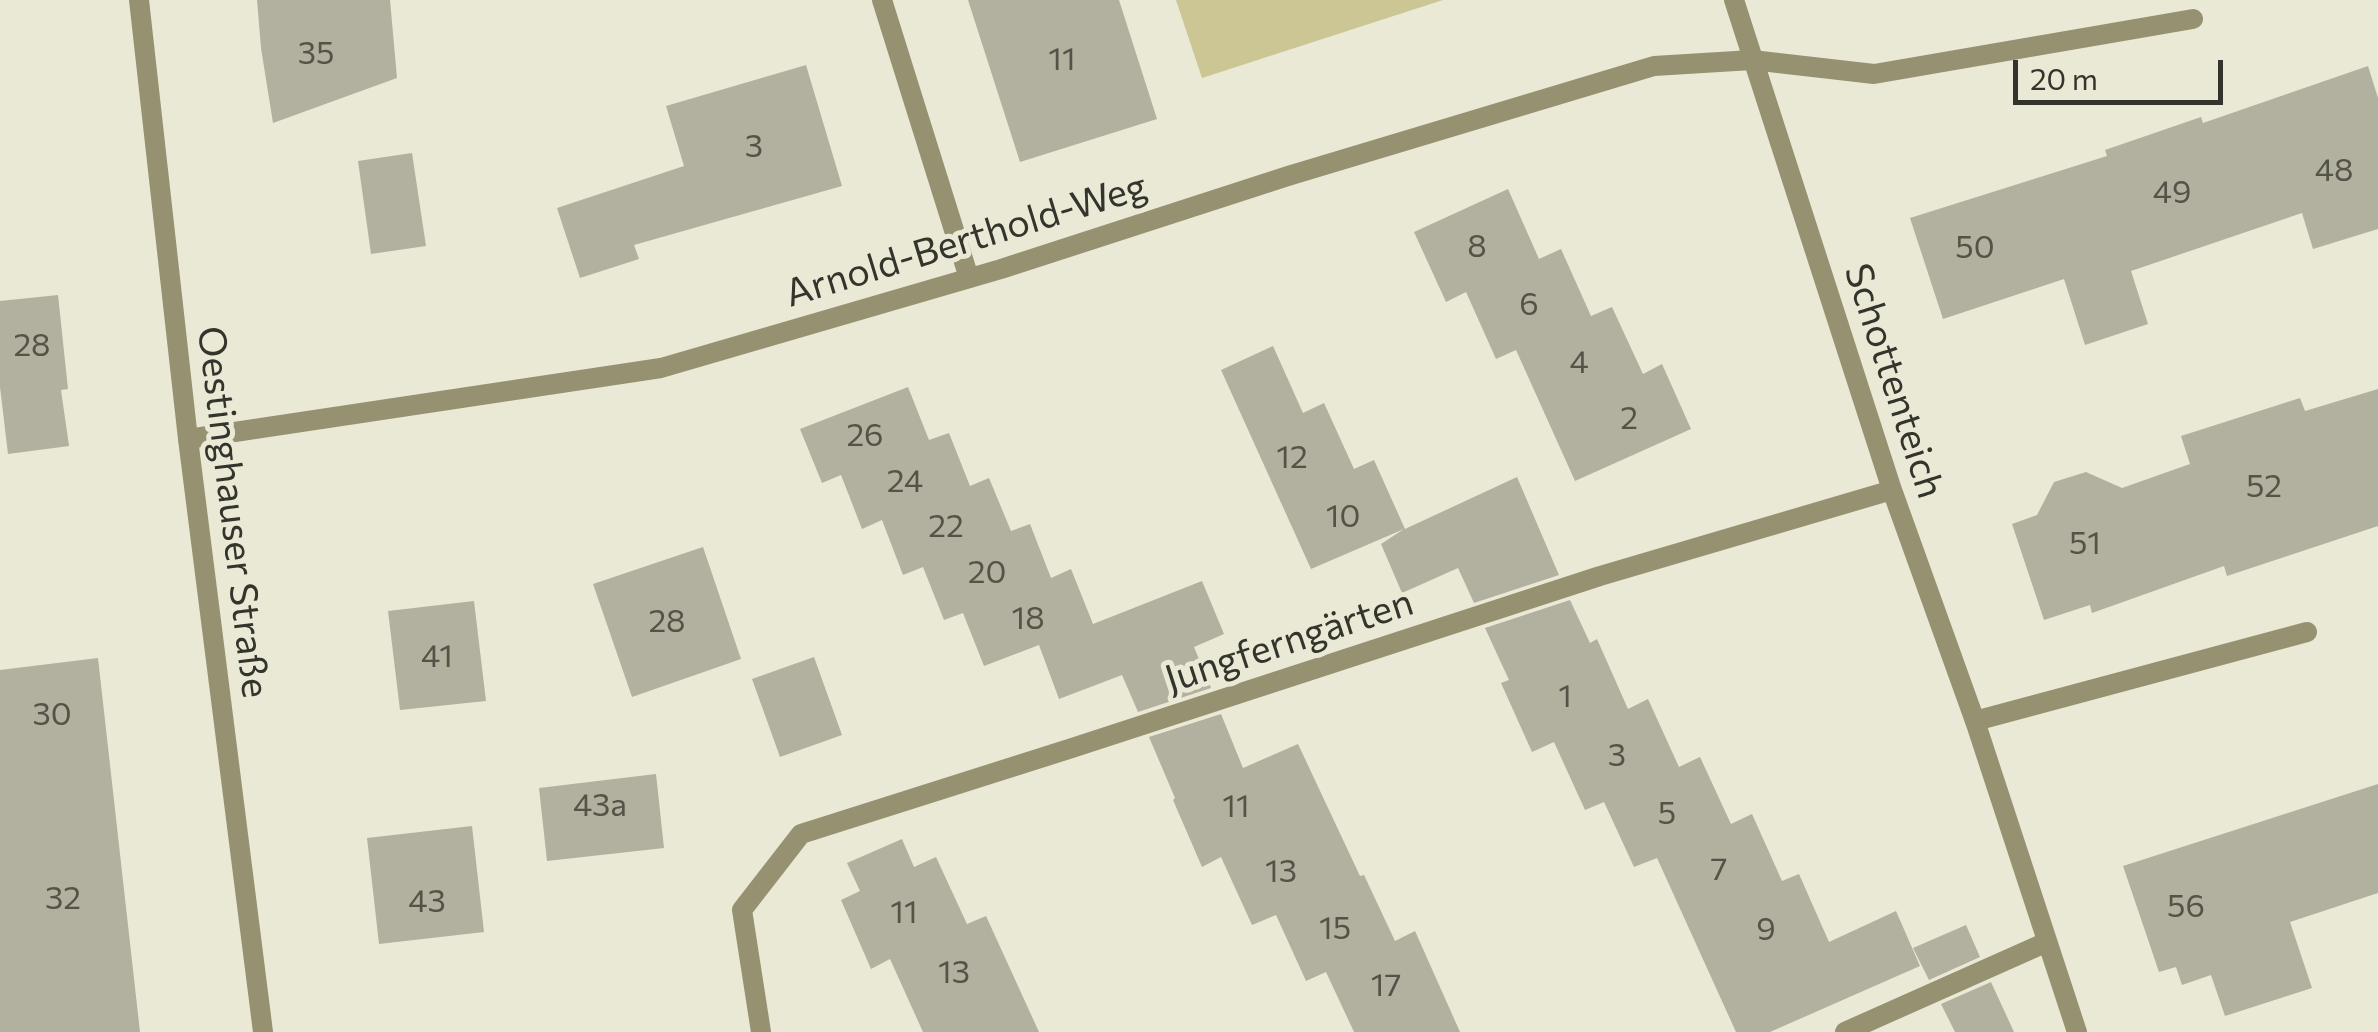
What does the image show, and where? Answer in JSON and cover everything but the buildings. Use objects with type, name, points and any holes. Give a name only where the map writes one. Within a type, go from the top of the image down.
[{"type":"street","name":"Oestinghauser Straße","points":[[139,0],[188,439],[263,1032]]},
{"type":"street","points":[[882,0],[969,278]]},
{"type":"street","name":"Schottenteich","points":[[1734,0],[1892,490],[1975,721],[2077,1032]]},
{"type":"street","points":[[1752,60],[1874,74],[2193,18]]},
{"type":"street","name":"Arnold-Berthold-Weg","points":[[188,439],[661,368],[969,278],[1288,176],[1654,66],[1752,60]]},
{"type":"street","name":"Jungferngärten","points":[[761,1032],[742,910],[801,834],[1600,576],[1892,490]]},
{"type":"street","points":[[1975,721],[2307,632]]},
{"type":"street","points":[[1845,1032],[2047,942]]},
{"type":"shaded area","points":[[1176,0],[1443,0],[1202,78]]}]
